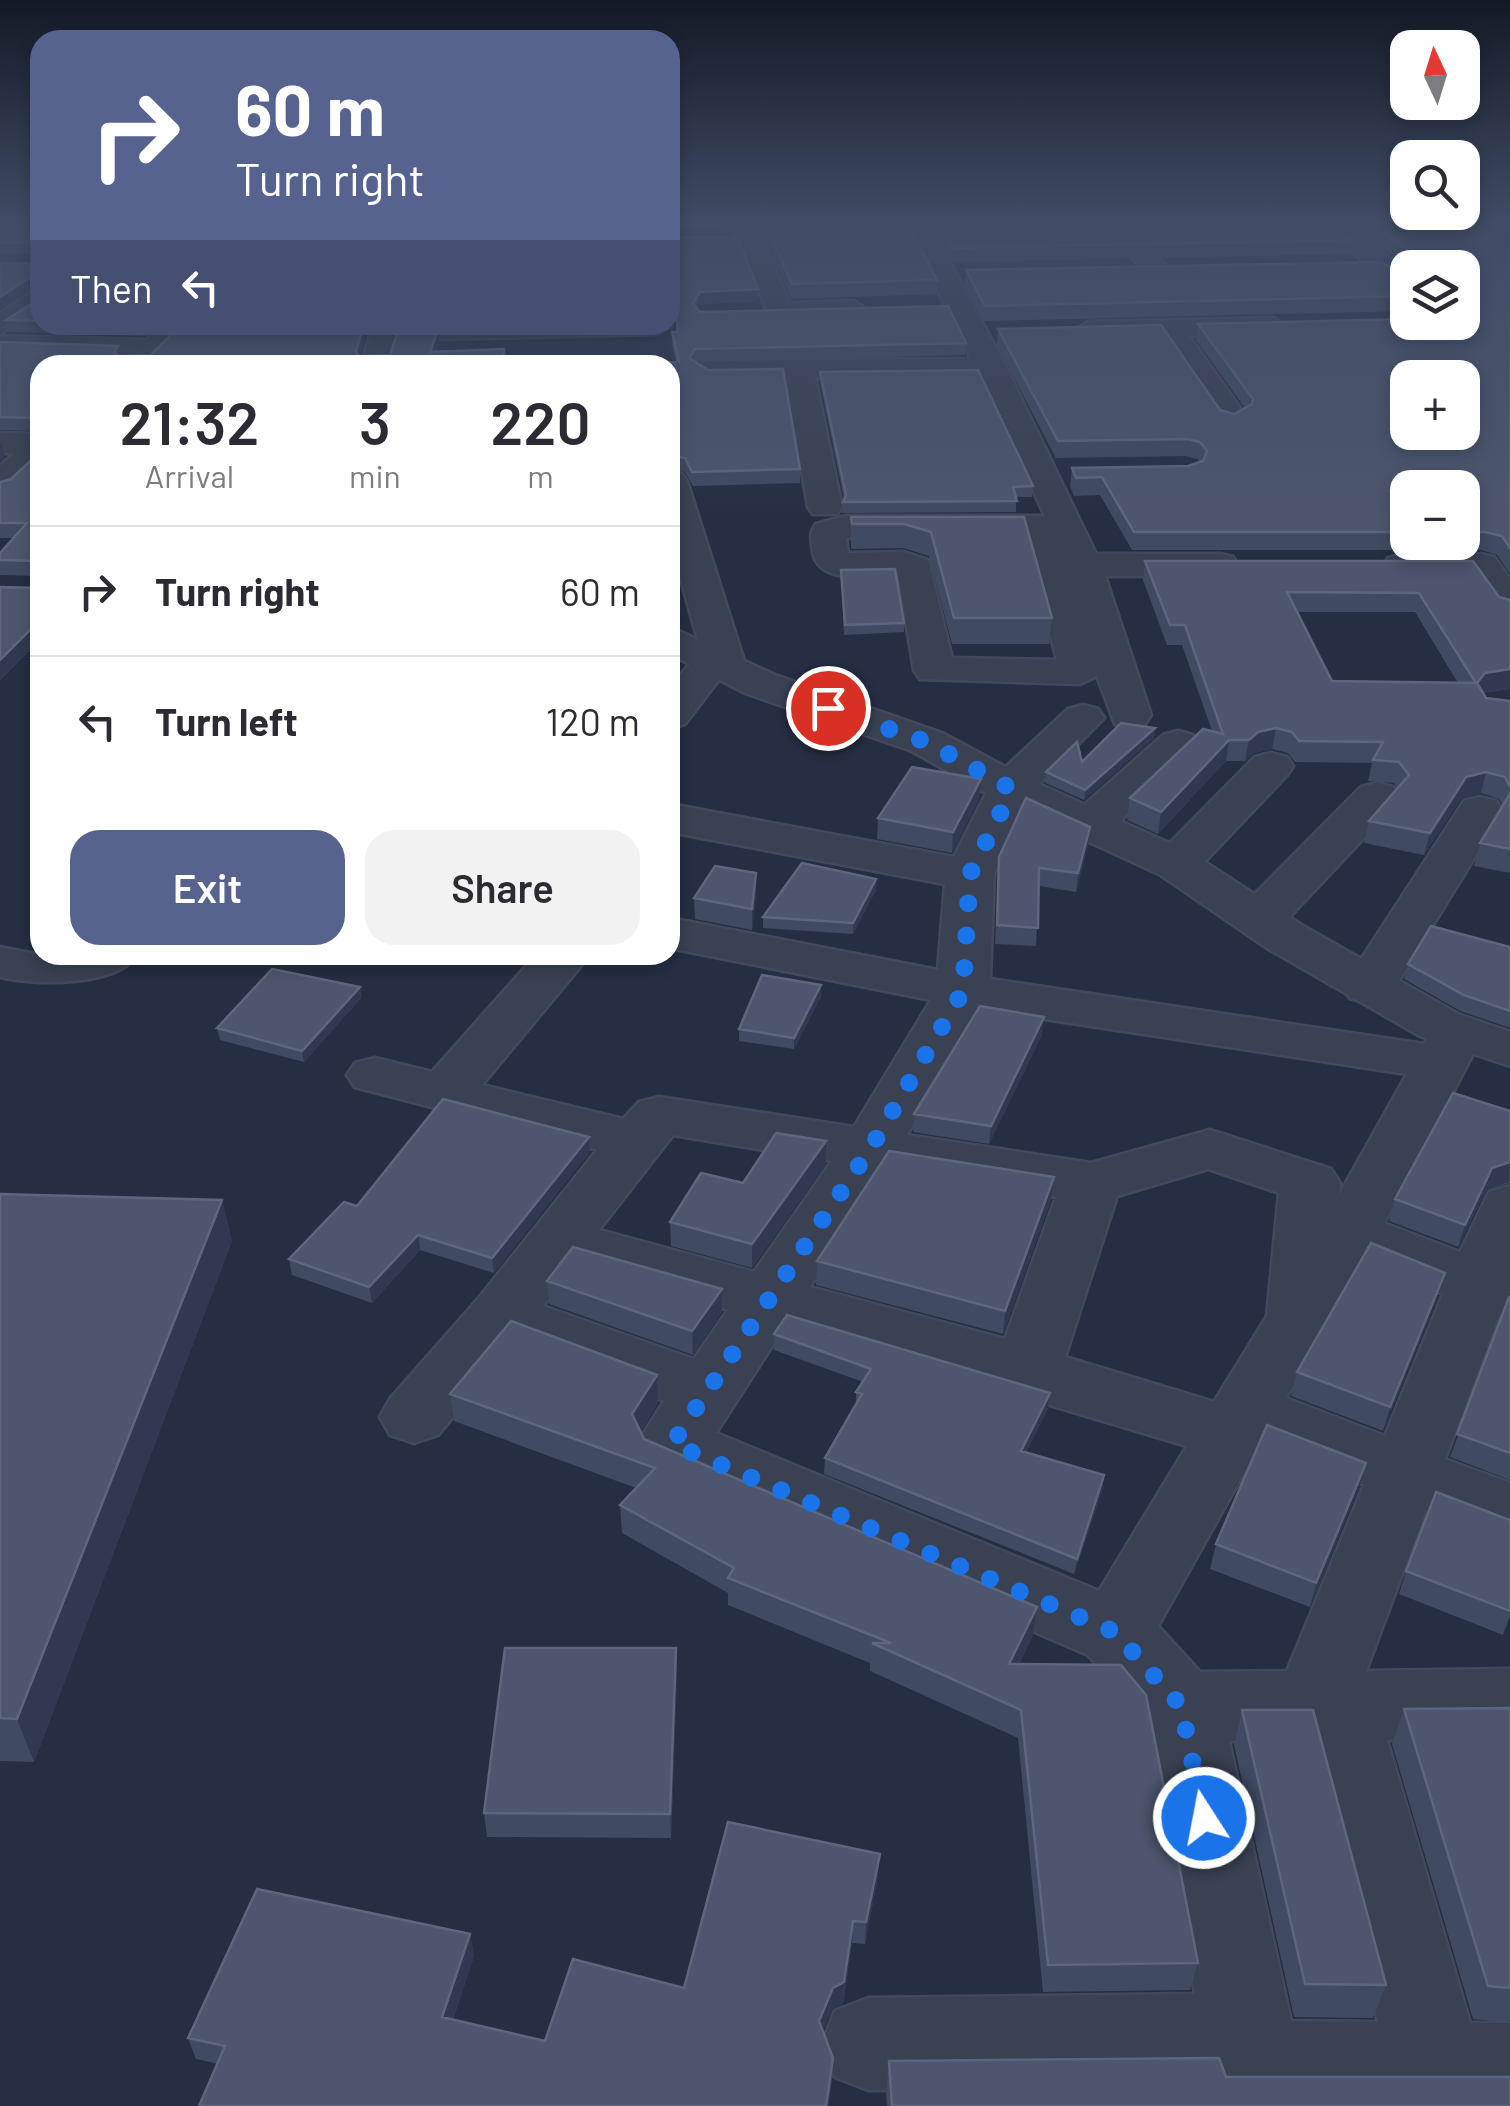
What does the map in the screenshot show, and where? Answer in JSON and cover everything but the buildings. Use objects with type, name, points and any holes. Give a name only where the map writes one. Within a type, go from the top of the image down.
[{"type":"street","points":[[970,317],[1044,472],[1054,527],[1100,672],[1130,715]]},
{"type":"street","points":[[992,317],[1013,332]]},
{"type":"street","points":[[1070,330],[1302,326]]},
{"type":"street","points":[[1169,328],[1232,418]]},
{"type":"street","points":[[144,355],[167,335]]},
{"type":"street","points":[[0,344],[131,355]]},
{"type":"street","points":[[708,370],[992,367]]},
{"type":"street","points":[[799,369],[825,507]]},
{"type":"street","points":[[0,442],[30,445]]},
{"type":"street","points":[[0,484],[30,456]]},
{"type":"street","points":[[1044,472],[1079,472]]},
{"type":"street","points":[[0,497],[30,498]]},
{"type":"street","points":[[680,517],[720,664]]},
{"type":"street","points":[[1054,527],[1083,565],[1100,672]]},
{"type":"street","points":[[1054,527],[836,528],[828,531],[830,562],[903,563],[915,568],[934,670],[1100,672]]},
{"type":"street","points":[[1083,565],[1252,566]]},
{"type":"street","points":[[1364,566],[1481,566],[1510,606]]},
{"type":"street","points":[[680,644],[801,700],[927,742],[1010,788],[1176,864],[1369,987],[1463,1067]]},
{"type":"street","points":[[680,705],[720,664]]},
{"type":"street","points":[[1084,718],[1010,788],[970,874],[963,991],[872,1146],[672,1444],[1115,1632],[1181,1706],[1256,2071]]},
{"type":"street","points":[[1090,824],[1178,744]]},
{"type":"street","points":[[1176,864],[1271,766]]},
{"type":"street","points":[[1260,918],[1377,797]]},
{"type":"street","points":[[1369,987],[1480,811]]},
{"type":"street","points":[[680,820],[970,874]]},
{"type":"street","points":[[680,935],[963,991],[1463,1067]]},
{"type":"street","points":[[0,962],[29,970],[76,965]]},
{"type":"street","points":[[445,1093],[555,965]]},
{"type":"street","points":[[1115,1632],[1236,1422],[1299,1323],[1346,1232],[1463,1067]]},
{"type":"street","points":[[374,1075],[635,1141]]},
{"type":"street","points":[[414,1417],[501,1315],[659,1115],[1091,1183],[1210,1149],[1310,1184],[1299,1323]]},
{"type":"street","points":[[1027,1370],[1091,1183]]},
{"type":"street","points":[[868,2044],[1465,2082],[1325,1705],[1408,1472],[1496,1289],[1510,1206]]},
{"type":"street","points":[[1346,1232],[1496,1289]]},
{"type":"street","points":[[560,1242],[1027,1370],[1236,1422],[1408,1472],[1510,1513]]},
{"type":"street","points":[[501,1315],[707,1390]]},
{"type":"street","points":[[1181,1706],[1510,1704]]},
{"type":"route","points":[[828,708],[927,742],[1010,788],[1008,798],[970,874],[963,991],[872,1146],[672,1444],[1115,1632],[1181,1706],[1204,1818]]}]
